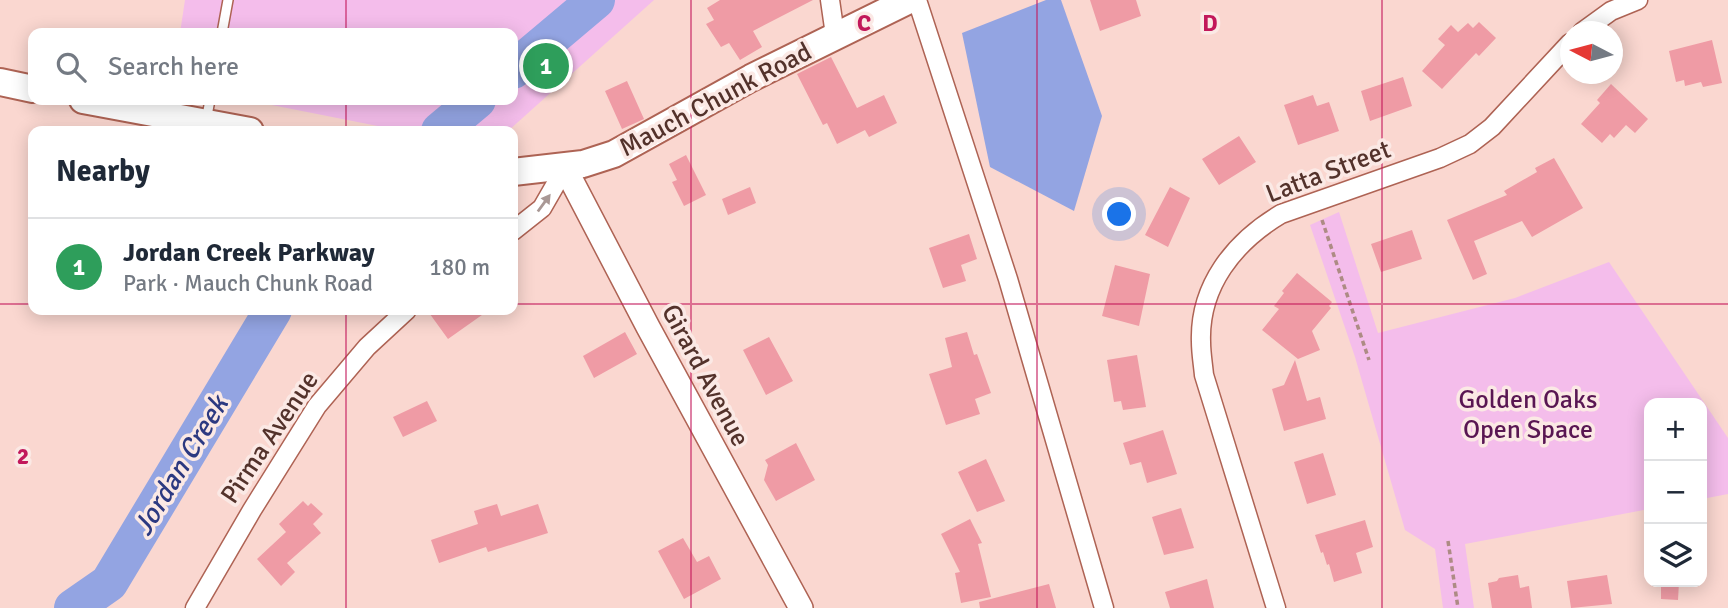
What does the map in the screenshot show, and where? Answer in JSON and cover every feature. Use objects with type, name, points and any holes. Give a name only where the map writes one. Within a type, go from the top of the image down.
[{"type":"main road","name":"Mauch Chunk Road","points":[[518,172],[565,167],[598,160],[629,147],[751,78],[909,0]]},
{"type":"main road","points":[[0,82],[28,88]]},
{"type":"main road","points":[[140,105],[208,111],[240,126]]},
{"type":"street","points":[[830,0],[835,35]]},
{"type":"street","points":[[917,0],[1008,279],[1104,608]]},
{"type":"street","points":[[1598,21],[1638,0]]},
{"type":"street","name":"Latta Street","points":[[1276,608],[1205,375],[1201,332],[1203,313],[1210,290],[1223,264],[1238,245],[1260,227],[1281,215],[1440,158],[1470,144],[1492,128],[1560,54]]},
{"type":"street","points":[[518,226],[542,208],[565,167]]},
{"type":"street","name":"Girard Avenue","points":[[565,167],[648,327],[801,608]]},
{"type":"street","name":"Pirma Avenue","points":[[194,608],[251,510],[317,406],[367,347],[402,315]]},
{"type":"lane","points":[[223,28],[228,0]]},
{"type":"path","points":[[1316,201],[1369,360]]},
{"type":"path","points":[[1448,541],[1458,608]]},
{"type":"green space","points":[[185,0],[654,0],[514,126],[378,126],[271,105],[518,105],[518,28],[181,28]]},
{"type":"green space","name":"Golden Oaks Open Space","points":[[1339,212],[1378,333],[1515,298],[1609,262],[1701,398],[1644,398],[1644,510],[1465,544],[1474,608],[1443,608],[1435,549],[1405,530],[1355,357],[1310,225]]},
{"type":"green space","name":"Golden Oaks Open Space","points":[[1707,407],[1728,438],[1728,494],[1707,498]]},
{"type":"water","points":[[1046,0],[1061,0],[1102,116],[1074,211],[990,167],[962,33]]},
{"type":"building","points":[[720,0],[813,0],[753,31],[762,47],[740,60],[729,43],[721,47],[706,24],[714,20],[707,8]]},
{"type":"building","points":[[1090,0],[1136,0],[1141,16],[1100,31]]},
{"type":"building","points":[[1479,22],[1496,38],[1479,56],[1476,53],[1442,89],[1422,71],[1445,45],[1438,39],[1451,25],[1458,32],[1468,23],[1473,28]]},
{"type":"building","points":[[1712,40],[1722,83],[1703,87],[1701,82],[1685,86],[1684,80],[1676,82],[1669,51]]},
{"type":"building","points":[[831,57],[857,108],[884,95],[897,123],[869,137],[865,130],[837,144],[827,123],[823,125],[797,74]]},
{"type":"building","points":[[1403,77],[1412,106],[1370,121],[1361,91]]},
{"type":"building","points":[[627,81],[644,119],[622,129],[605,91]]},
{"type":"building","points":[[1611,84],[1648,119],[1635,133],[1626,125],[1614,138],[1610,134],[1602,143],[1581,124],[1600,103],[1597,100]]},
{"type":"building","points":[[1313,95],[1317,106],[1329,102],[1339,131],[1298,145],[1284,105]]},
{"type":"building","points":[[1239,136],[1256,162],[1219,185],[1202,159]]},
{"type":"building","points":[[686,155],[706,195],[684,206],[672,182],[677,180],[669,164]]},
{"type":"building","points":[[1554,158],[1583,208],[1532,237],[1522,221],[1474,241],[1487,274],[1473,280],[1447,220],[1507,195],[1504,191],[1537,172],[1535,168]]},
{"type":"building","points":[[750,187],[756,203],[728,215],[722,199]]},
{"type":"building","points":[[1170,187],[1190,198],[1168,247],[1145,235]]},
{"type":"building","points":[[1412,230],[1422,259],[1381,272],[1371,244]]},
{"type":"building","points":[[969,234],[977,259],[961,265],[966,281],[943,288],[929,248]]},
{"type":"building","points":[[1115,265],[1150,274],[1139,326],[1102,316]]},
{"type":"building","points":[[1297,273],[1332,302],[1329,306],[1331,308],[1312,331],[1320,350],[1298,359],[1262,330],[1279,309],[1274,306]]},
{"type":"building","points":[[431,315],[482,315],[448,339]]},
{"type":"building","points":[[625,332],[637,354],[594,378],[583,356]]},
{"type":"building","points":[[967,332],[991,393],[975,399],[980,414],[946,425],[929,374],[952,367],[945,338]]},
{"type":"building","points":[[769,337],[793,381],[766,395],[743,350]]},
{"type":"building","points":[[1137,355],[1146,407],[1123,410],[1121,401],[1114,402],[1107,360]]},
{"type":"building","points":[[1295,360],[1307,401],[1320,397],[1326,419],[1284,431],[1272,389],[1284,385]]},
{"type":"building","points":[[427,401],[437,421],[403,437],[393,417]]},
{"type":"building","points":[[1163,430],[1177,474],[1147,483],[1141,462],[1130,465],[1123,443]]},
{"type":"building","points":[[796,443],[815,480],[776,501],[764,480],[768,465],[765,460]]},
{"type":"building","points":[[1323,453],[1336,495],[1307,504],[1294,462]]},
{"type":"building","points":[[986,459],[1005,501],[977,512],[958,472]]},
{"type":"building","points":[[303,501],[308,506],[311,503],[323,514],[313,524],[321,533],[287,563],[295,572],[281,586],[257,559],[286,532],[279,524]]},
{"type":"building","points":[[497,504],[501,516],[538,504],[548,533],[488,552],[486,547],[439,563],[431,540],[478,524],[474,511]]},
{"type":"building","points":[[1181,508],[1194,548],[1164,555],[1152,517]]},
{"type":"building","points":[[970,519],[982,543],[978,544],[991,597],[961,603],[955,573],[960,572],[941,534]]},
{"type":"building","points":[[1365,520],[1373,547],[1356,553],[1362,573],[1334,582],[1329,564],[1327,565],[1323,552],[1321,553],[1315,535]]},
{"type":"building","points":[[683,538],[697,562],[709,556],[721,579],[684,599],[658,551]]},
{"type":"building","points":[[1518,575],[1520,588],[1529,586],[1532,608],[1492,608],[1488,583]]},
{"type":"building","points":[[1607,575],[1612,604],[1571,608],[1567,581]]},
{"type":"building","points":[[1207,579],[1214,608],[1170,608],[1165,592]]},
{"type":"building","points":[[1049,584],[1056,608],[980,608],[979,602]]},
{"type":"building","points":[[1661,587],[1679,587],[1678,600],[1661,599]]},
{"type":"waterway","name":"Jordan Creek","points":[[518,66],[596,0]]},
{"type":"waterway","name":"Jordan Creek","points":[[446,126],[471,105]]},
{"type":"waterway","name":"Jordan Creek","points":[[73,608],[109,583],[270,315]]},
{"type":"place","name":"Jordan Creek Parkway","points":[[546,66]]}]
